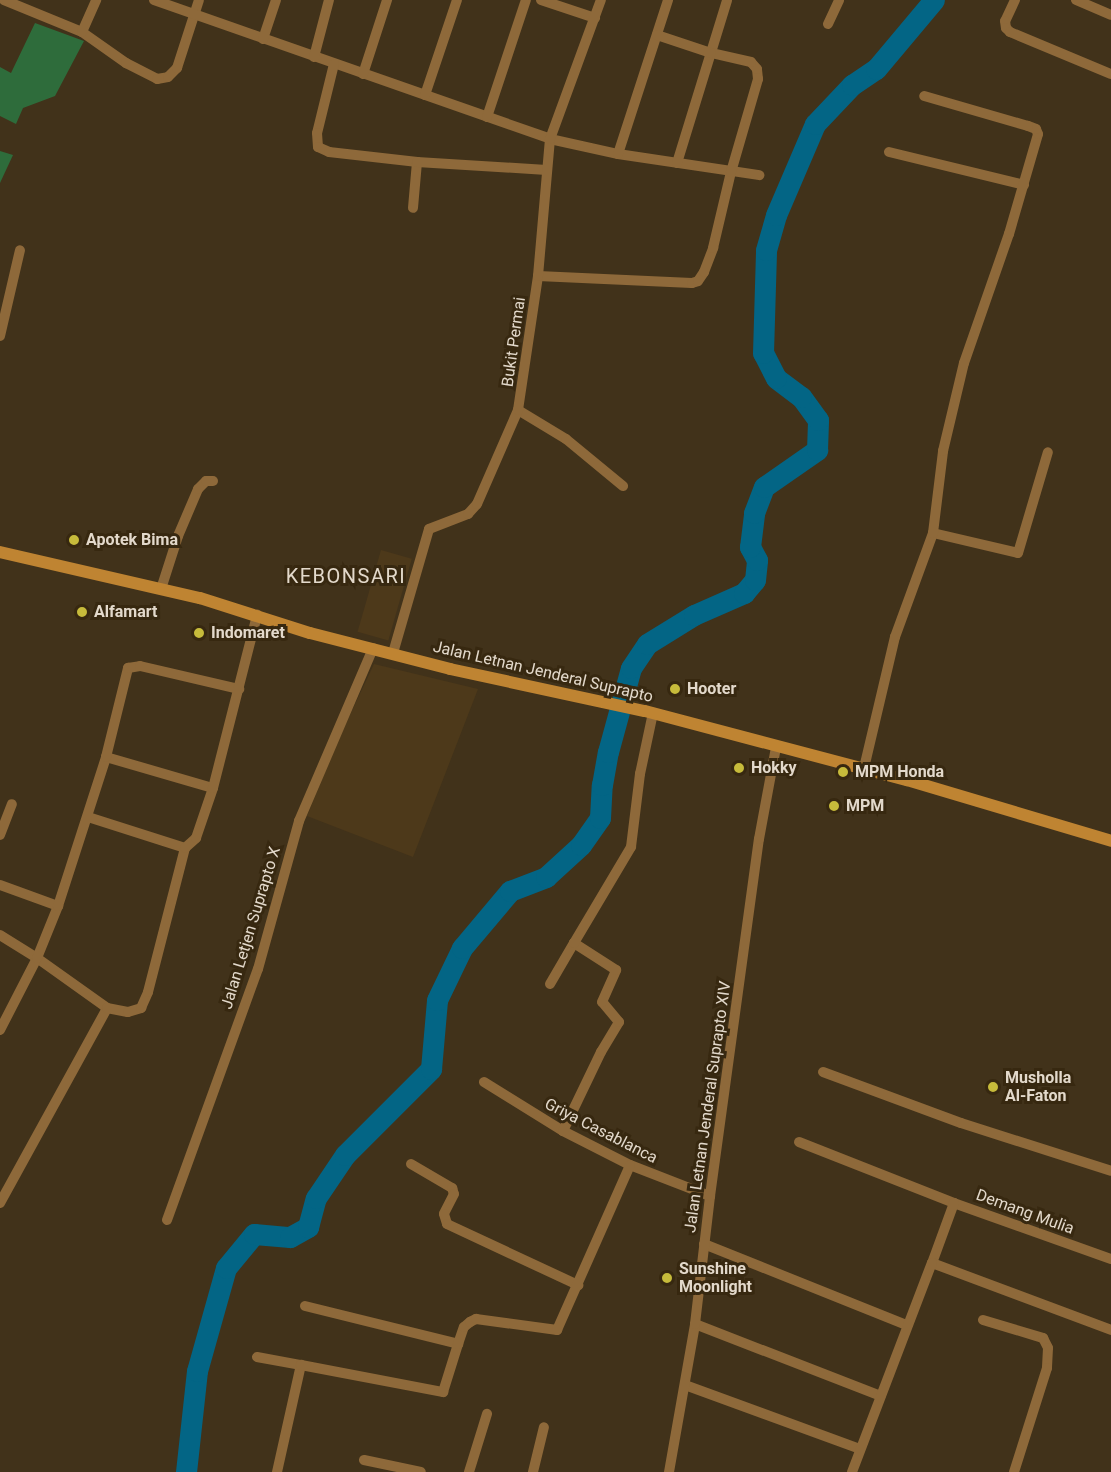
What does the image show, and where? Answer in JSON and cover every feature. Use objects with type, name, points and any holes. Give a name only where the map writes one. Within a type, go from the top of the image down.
[{"type":"main road","name":"Jalan Letnan Jenderal Suprapto","points":[[0,552],[161,589],[257,615],[310,633],[450,669],[649,712],[776,747],[864,768],[1111,841]]},
{"type":"street","points":[[4,0],[81,32],[126,63],[157,79],[168,77],[177,68],[199,0]]},
{"type":"street","points":[[81,32],[96,0]]},
{"type":"street","points":[[154,0],[193,16],[425,94],[550,139],[618,154],[759,175]]},
{"type":"street","points":[[263,39],[276,0]]},
{"type":"street","points":[[314,57],[329,0]]},
{"type":"street","points":[[363,74],[387,0]]},
{"type":"street","points":[[425,94],[457,0]]},
{"type":"street","points":[[487,117],[526,0]]},
{"type":"street","points":[[542,0],[595,18]]},
{"type":"street","name":"Bukit Permai","points":[[393,653],[429,529],[468,514],[477,504],[518,410],[538,276],[550,139],[601,0]]},
{"type":"street","points":[[618,154],[668,0]]},
{"type":"street","points":[[677,163],[727,0]]},
{"type":"street","points":[[828,24],[839,0]]},
{"type":"street","points":[[1015,0],[1005,21],[1006,28],[1010,32],[1111,74]]},
{"type":"street","points":[[1076,0],[1111,15]]},
{"type":"street","points":[[538,276],[692,283],[698,281],[713,248],[731,172],[758,79],[757,69],[751,62],[711,53],[657,35]]},
{"type":"street","points":[[334,64],[317,133],[318,147],[328,152],[417,162],[547,170]]},
{"type":"street","points":[[864,768],[895,637],[933,533],[943,451],[964,363],[1036,144],[1036,129],[924,96]]},
{"type":"street","points":[[889,152],[1024,185]]},
{"type":"street","points":[[413,208],[417,162]]},
{"type":"street","points":[[0,336],[20,250]]},
{"type":"street","points":[[518,410],[566,439],[623,486]]},
{"type":"street","points":[[933,533],[1018,553],[1048,452]]},
{"type":"street","points":[[161,589],[178,536],[198,489],[206,481],[213,481]]},
{"type":"street","points":[[0,934],[106,1008],[128,1012],[141,1008],[148,992],[185,848],[196,838],[213,788],[257,615]]},
{"type":"street","name":"Jalan Letjen Suprapto X","points":[[167,1220],[258,969],[299,821],[373,648]]},
{"type":"street","points":[[0,1030],[37,958],[58,906],[106,757],[128,668],[140,666],[239,689]]},
{"type":"street","points":[[550,984],[631,847],[649,712]]},
{"type":"street","name":"Jalan Letnan Jenderal Suprapto XIV","points":[[669,1472],[695,1324],[710,1196],[759,839],[776,747]]},
{"type":"street","points":[[106,757],[213,788]]},
{"type":"street","points":[[0,835],[12,804]]},
{"type":"street","points":[[88,817],[185,848]]},
{"type":"street","points":[[0,885],[58,906]]},
{"type":"street","points":[[563,1131],[601,1052],[619,1022],[602,1002],[616,970],[574,943]]},
{"type":"street","points":[[0,1203],[106,1008]]},
{"type":"street","points":[[823,1072],[961,1123],[1111,1171]]},
{"type":"street","name":"Griya Casablanca","points":[[484,1082],[563,1131],[630,1165],[710,1196]]},
{"type":"street","points":[[798,1142],[954,1203]]},
{"type":"street","points":[[411,1164],[452,1188],[454,1194],[444,1214],[447,1224],[578,1285]]},
{"type":"street","points":[[258,1357],[444,1392],[464,1327],[476,1320],[557,1330],[630,1165]]},
{"type":"street","name":"Demang Mulia","points":[[852,1472],[954,1203],[1111,1259]]},
{"type":"street","points":[[704,1244],[907,1325]]},
{"type":"street","points":[[932,1263],[1111,1330]]},
{"type":"street","points":[[305,1306],[458,1344]]},
{"type":"street","points":[[983,1320],[1043,1338],[1048,1348],[1047,1368],[1014,1472]]},
{"type":"street","points":[[695,1324],[881,1396]]},
{"type":"street","points":[[277,1472],[301,1365]]},
{"type":"street","points":[[685,1385],[860,1449]]},
{"type":"street","points":[[469,1472],[487,1414]]},
{"type":"street","points":[[533,1472],[544,1427]]},
{"type":"street","points":[[364,1460],[421,1472]]},
{"type":"shaded area","points":[[381,550],[412,559],[388,641],[358,632]]},
{"type":"shaded area","points":[[374,664],[478,689],[413,857],[307,816],[338,740]]},
{"type":"green space","points":[[35,23],[84,41],[55,96],[23,108],[16,124],[0,116],[0,67],[11,73]]},
{"type":"green space","points":[[0,151],[13,155],[0,183]]},
{"type":"waterway","points":[[186,1472],[197,1371],[226,1268],[254,1234],[290,1237],[308,1227],[316,1198],[345,1155],[431,1069],[437,1000],[462,948],[510,891],[546,877],[581,845],[600,818],[602,785],[608,752],[631,668],[647,644],[694,615],[744,593],[755,580],[757,560],[750,547],[754,513],[764,487],[817,450],[818,420],[801,397],[776,378],[763,353],[766,250],[776,215],[815,124],[852,85],[876,69],[934,0]]},
{"type":"place","name":"Apotek Bima","points":[[74,540]]},
{"type":"place","name":"Alfamart","points":[[82,612]]},
{"type":"place","name":"Indomaret","points":[[199,633]]},
{"type":"place","name":"Hooter","points":[[675,689]]},
{"type":"place","name":"Hokky","points":[[739,768]]},
{"type":"place","name":"MPM Honda","points":[[843,772]]},
{"type":"place","name":"MPM","points":[[834,806]]},
{"type":"place","name":"Musholla Al-Faton","points":[[993,1087]]},
{"type":"place","name":"Sunshine Moonlight","points":[[667,1278]]},
{"type":"district","name":"KEBONSARI","points":[[346,576]]}]
